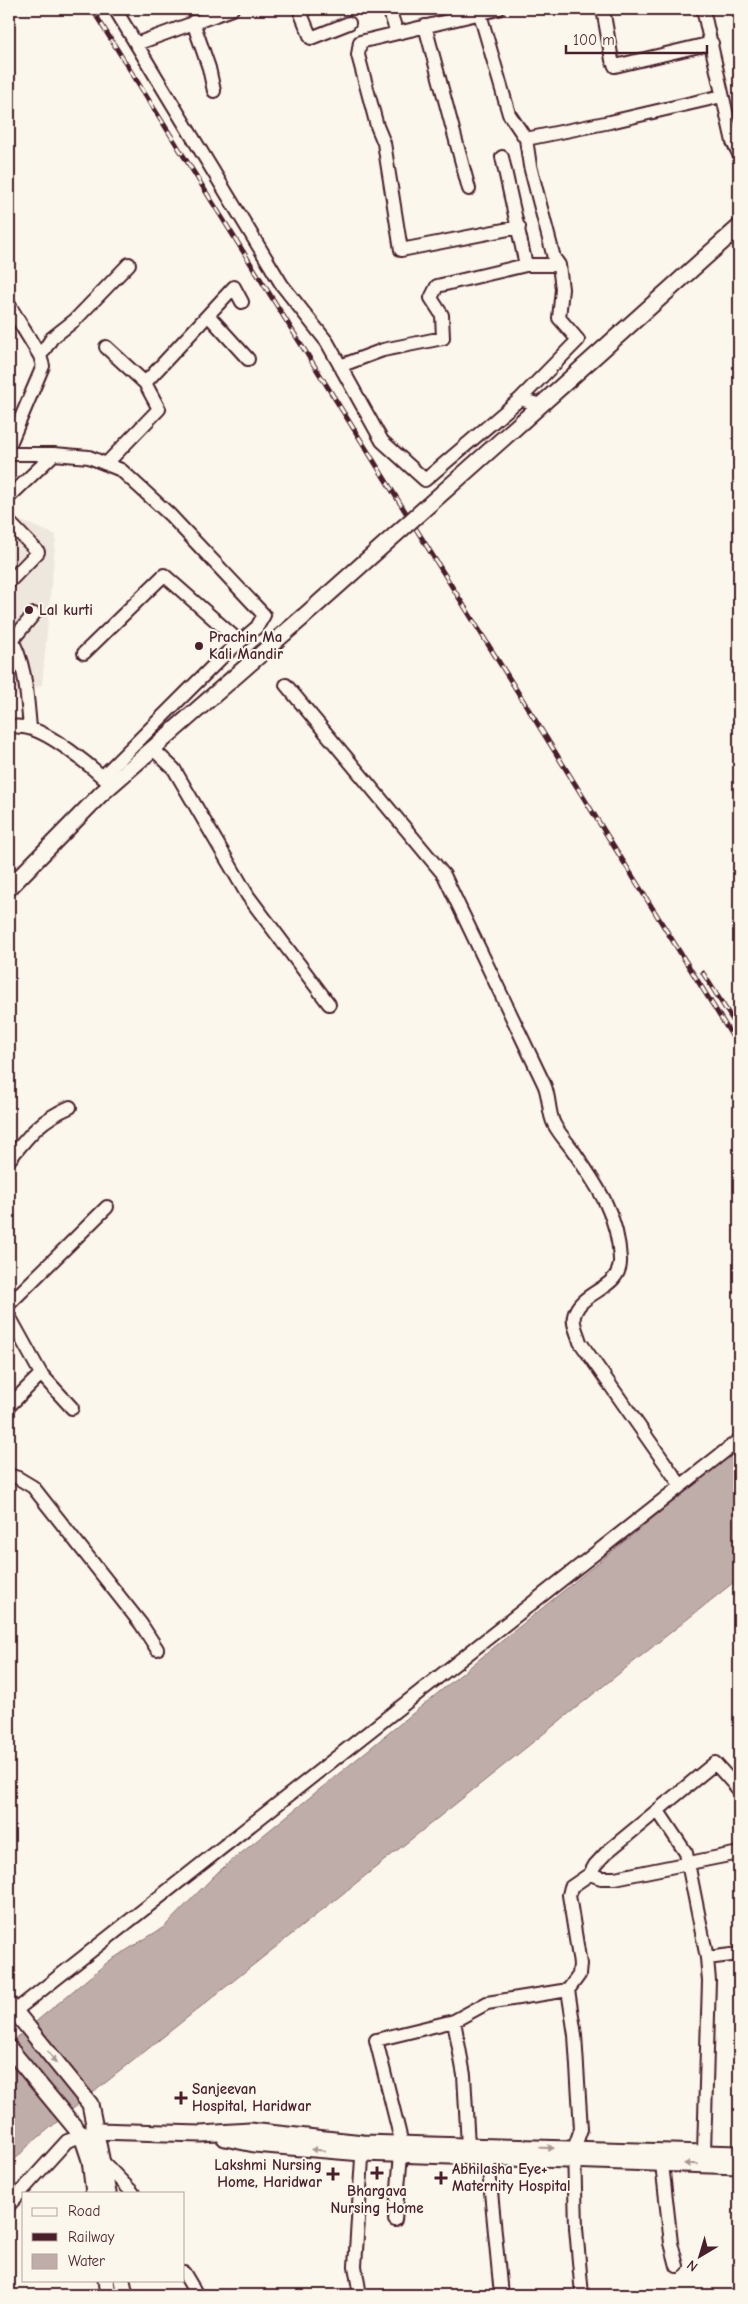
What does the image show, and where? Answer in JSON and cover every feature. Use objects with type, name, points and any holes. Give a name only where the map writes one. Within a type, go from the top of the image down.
[{"type":"main road","points":[[9,888],[107,781],[153,749],[739,227]]},
{"type":"main road","points":[[15,2011],[90,2104],[90,2160],[94,2192]]},
{"type":"main road","points":[[9,2048],[69,2121],[89,2134],[102,2161],[108,2192]]},
{"type":"main road","points":[[89,2134],[250,2132],[363,2148],[661,2157],[739,2166]]},
{"type":"main road","points":[[402,2149],[468,2146],[487,2152]]},
{"type":"main road","points":[[661,2157],[704,2152],[739,2154]]},
{"type":"main road","points":[[106,2282],[108,2295]]},
{"type":"main road","points":[[122,2282],[125,2295]]},
{"type":"street","points":[[115,9],[282,285],[327,342],[382,441],[425,480],[520,399],[578,340],[559,318],[562,289],[559,264],[554,258],[530,166],[526,139],[509,114],[480,14]]},
{"type":"street","points":[[136,44],[232,9]]},
{"type":"street","points":[[299,9],[311,38],[349,23]]},
{"type":"street","points":[[389,9],[397,33]]},
{"type":"street","points":[[498,9],[360,42],[358,55],[377,126],[384,143],[401,250],[519,227]]},
{"type":"street","points":[[604,9],[612,60],[616,66],[712,42]]},
{"type":"street","points":[[703,9],[712,42],[733,142],[739,154]]},
{"type":"street","points":[[193,22],[209,68],[214,91]]},
{"type":"street","points":[[425,26],[469,189]]},
{"type":"street","points":[[526,139],[722,96]]},
{"type":"street","points":[[502,157],[526,265]]},
{"type":"street","points":[[40,356],[52,338],[82,314],[129,264]]},
{"type":"street","points":[[340,366],[383,350],[443,338],[442,315],[431,298],[437,286],[526,265],[559,264]]},
{"type":"street","points":[[145,384],[234,287],[242,302]]},
{"type":"street","points":[[9,305],[40,356],[43,366],[9,446]]},
{"type":"street","points":[[208,315],[248,359]]},
{"type":"street","points":[[106,347],[145,384],[160,409],[106,464]]},
{"type":"street","points":[[520,399],[541,405]]},
{"type":"street","points":[[9,454],[54,454],[89,457],[121,470],[170,515],[264,615],[257,627],[240,642],[107,781],[86,763],[30,728],[9,726]]},
{"type":"street","points":[[9,497],[54,454]]},
{"type":"street","points":[[9,523],[38,552],[9,582]]},
{"type":"street","points":[[84,653],[164,575],[240,642]]},
{"type":"street","points":[[30,728],[27,694],[19,651],[10,640],[34,614]]},
{"type":"street","points":[[286,685],[444,875],[544,1084],[549,1096],[554,1123],[604,1197],[616,1232],[620,1261],[619,1269],[612,1281],[583,1302],[578,1308],[574,1316],[575,1326],[580,1342],[681,1486]]},
{"type":"street","points":[[153,749],[174,769],[248,896],[329,1004]]},
{"type":"street","points":[[9,1160],[35,1128],[51,1115],[70,1107]]},
{"type":"street","points":[[9,1304],[107,1207]]},
{"type":"street","points":[[9,1316],[41,1374],[72,1408]]},
{"type":"street","points":[[9,1406],[41,1374]]},
{"type":"street","points":[[15,2011],[739,1440]]},
{"type":"street","points":[[9,1475],[34,1487],[141,1624],[157,1649]]},
{"type":"street","points":[[395,2220],[402,2149],[376,2040],[454,2021],[487,2003],[568,1990],[579,1976],[580,1964],[569,1896],[571,1887],[590,1874],[594,1865],[607,1852],[715,1764],[739,1790]]},
{"type":"street","points":[[658,1811],[686,1853],[707,1958],[709,1981],[704,2152]]},
{"type":"street","points":[[590,1874],[601,1878],[615,1878],[739,1853]]},
{"type":"street","points":[[707,1958],[739,1954]]},
{"type":"street","points":[[568,1990],[575,2035],[581,2128],[574,2155],[576,2228],[582,2295]]},
{"type":"street","points":[[454,2021],[464,2075],[468,2146]]},
{"type":"street","points":[[9,2205],[67,2141],[89,2134]]},
{"type":"street","points":[[360,2295],[355,2266],[363,2148]]},
{"type":"street","points":[[487,2152],[502,2295]]},
{"type":"street","points":[[661,2157],[672,2243],[677,2266]]},
{"type":"street","points":[[102,2161],[132,2192]]},
{"type":"street","points":[[185,2275],[197,2295]]},
{"type":"shaded area","name":"Lal kurti","points":[[9,516],[56,535],[42,685],[9,700]]},
{"type":"water","points":[[739,1448],[739,1578],[75,2107],[28,2146],[9,2166],[9,2044],[109,1961],[164,1927],[218,1872]]},
{"type":"railway","points":[[92,9],[739,1047]]},
{"type":"railway","points":[[703,973],[739,1030]]},
{"type":"place","name":"Lal kurti","points":[[29,610]]},
{"type":"place","name":"Prachin Ma Kali Mandir","points":[[199,646]]},
{"type":"place","name":"Sanjeevan Hospital, Haridwar","points":[[181,2098]]},
{"type":"place","name":"Bhargava Nursing Home","points":[[377,2173]]},
{"type":"place","name":"Lakshmi Nursing Home, Haridwar","points":[[333,2174]]},
{"type":"place","name":"Abhilasha Eye+ Maternity Hospital","points":[[441,2178]]}]
